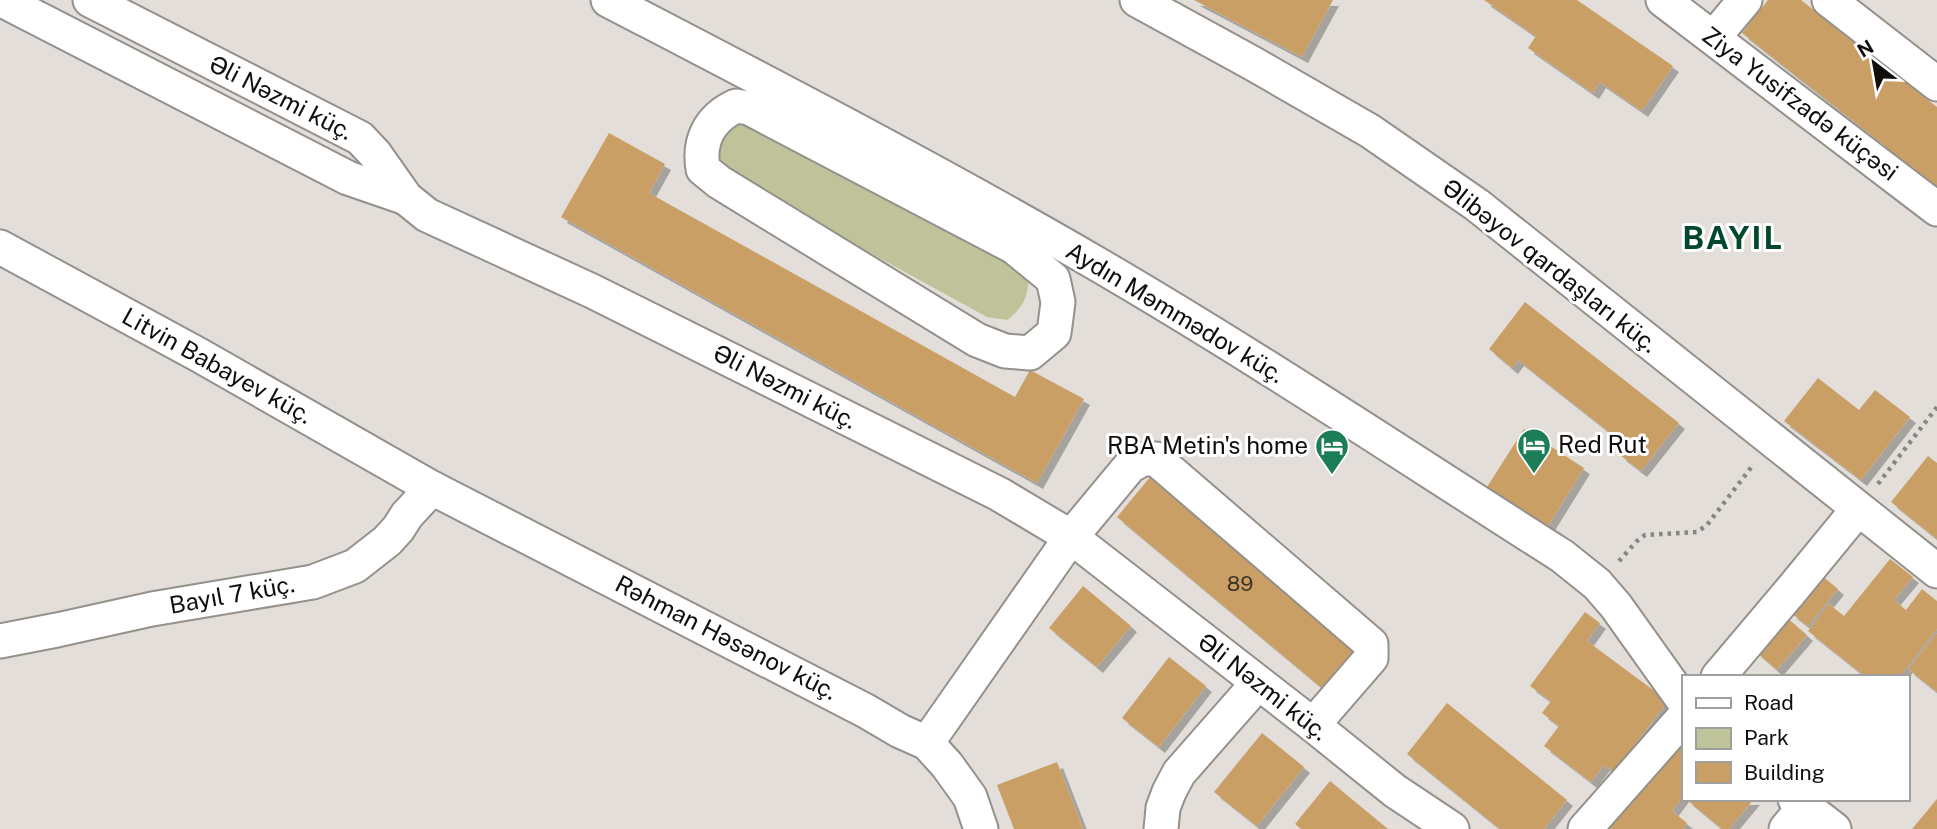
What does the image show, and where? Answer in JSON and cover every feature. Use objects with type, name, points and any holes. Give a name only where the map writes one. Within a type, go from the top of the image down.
[{"type":"street","points":[[2,0],[348,178],[406,198]]},
{"type":"street","name":"Əli Nəzmi küç.","points":[[90,0],[360,138],[375,154],[406,198],[427,215],[592,291],[986,488],[1071,537],[1442,826]]},
{"type":"street","name":"Aydın Məmmədov küç.","points":[[608,0],[880,160],[1092,261],[1179,313],[1562,556],[1597,584],[1616,606],[1682,699]]},
{"type":"street","name":"Əlibəyov qardaşları küç.","points":[[1137,0],[1252,62],[1370,131],[1477,205],[1937,571]]},
{"type":"street","name":"Ziya Yusifzadə küçəsi","points":[[1663,0],[1937,209]]},
{"type":"street","points":[[1714,37],[1745,0]]},
{"type":"street","points":[[1829,0],[1937,83]]},
{"type":"street","points":[[737,106],[749,108],[880,160],[1014,247],[1053,279],[1058,302],[1054,332],[1030,353],[1005,351],[977,341],[719,182],[703,169],[700,153],[706,134],[714,122],[726,111],[737,106]]},
{"type":"street","name":"Litvin Babayev küç.","points":[[0,247],[199,355],[432,488]]},
{"type":"street","points":[[927,743],[1071,537],[1130,466],[1143,458],[1156,460],[1371,644],[1371,657],[1313,725]]},
{"type":"street","name":"Bayıl 7 küç.","points":[[0,641],[152,609],[313,582],[355,566],[392,535],[432,488]]},
{"type":"street","name":"Rəhman Həsənov küç.","points":[[432,488],[927,743],[970,797],[981,829]]},
{"type":"street","points":[[1720,675],[1858,509]]},
{"type":"street","points":[[1161,829],[1163,808],[1179,773],[1258,683]]},
{"type":"street","points":[[1586,829],[1682,719]]},
{"type":"street","points":[[1795,812],[1834,829]]},
{"type":"path","points":[[1858,509],[1937,407]]},
{"type":"path","points":[[1597,584],[1645,535],[1697,532],[1707,525],[1772,440]]},
{"type":"green space","points":[[731,116],[993,251],[1029,277],[1026,296],[1021,306],[1007,320],[987,317],[717,169],[716,125]]},
{"type":"building","points":[[1194,0],[1333,0],[1302,57]]},
{"type":"building","points":[[1484,0],[1577,0],[1673,66],[1642,111],[1600,82],[1593,93],[1528,48],[1536,36]]},
{"type":"building","points":[[1768,0],[1801,0],[1937,107],[1937,187],[1742,33]]},
{"type":"building","points":[[609,133],[665,164],[649,193],[1015,397],[1030,370],[1084,399],[1037,483],[561,217]]},
{"type":"building","points":[[1525,302],[1679,423],[1641,471],[1620,455],[1627,446],[1518,360],[1512,368],[1489,349]]},
{"type":"building","points":[[1818,378],[1859,410],[1875,390],[1910,417],[1861,480],[1784,421]]},
{"type":"building","points":[[1524,429],[1584,468],[1548,526],[1487,487]]},
{"type":"building","points":[[1928,456],[1937,463],[1937,539],[1891,502]]},
{"type":"building","points":[[1151,476],[1363,652],[1328,693],[1117,517]]},
{"type":"building","points":[[1890,559],[1913,577],[1894,600],[1906,610],[1922,589],[1937,601],[1937,629],[1901,675],[1863,675],[1808,631],[1829,604],[1844,616]]},
{"type":"building","points":[[1821,575],[1838,589],[1808,626],[1791,613]]},
{"type":"building","points":[[1083,586],[1131,626],[1097,667],[1049,628]]},
{"type":"building","points":[[1585,612],[1600,623],[1587,641],[1668,701],[1614,772],[1604,765],[1591,782],[1544,746],[1559,726],[1542,713],[1551,701],[1530,686]]},
{"type":"building","points":[[1785,616],[1807,635],[1777,670],[1755,651]]},
{"type":"building","points":[[1937,633],[1937,692],[1908,669]]},
{"type":"building","points":[[1169,657],[1206,686],[1159,747],[1122,718]]},
{"type":"building","points":[[1447,703],[1567,800],[1544,829],[1500,829],[1407,754]]},
{"type":"building","points":[[1262,733],[1304,767],[1257,826],[1214,792]]},
{"type":"building","points":[[1682,737],[1682,797],[1672,811],[1687,823],[1683,829],[1607,829]]},
{"type":"building","points":[[1057,762],[1083,829],[1014,829],[997,785]]},
{"type":"building","points":[[1330,781],[1388,829],[1301,829],[1295,824]]},
{"type":"building","points":[[1937,799],[1937,829],[1912,829]]},
{"type":"building","points":[[1688,801],[1752,801],[1729,829],[1722,829]]},
{"type":"place","name":"Red Rut","points":[[1534,475]]},
{"type":"place","name":"RBA Metin's home","points":[[1332,476]]},
{"type":"district","name":"BAYIL","points":[[1733,238]]}]
